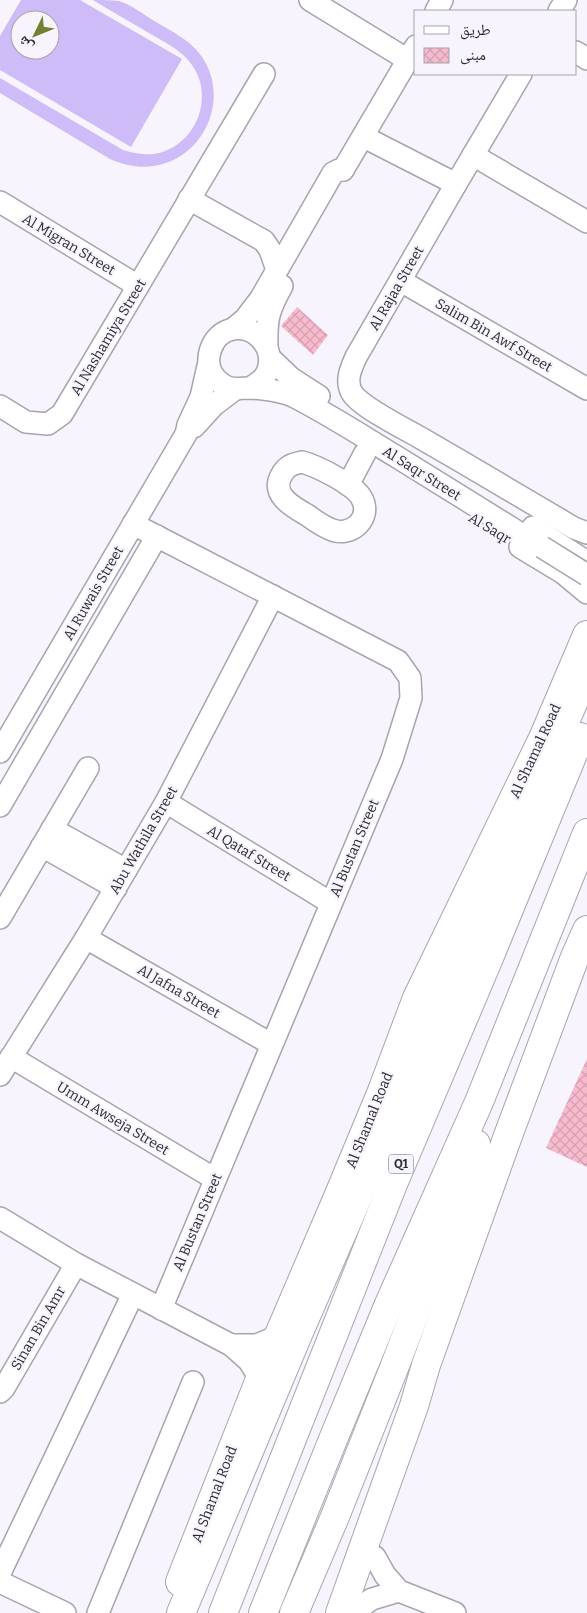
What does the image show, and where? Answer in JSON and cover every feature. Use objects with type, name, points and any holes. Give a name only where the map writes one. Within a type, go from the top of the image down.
[{"type":"main road","name":"Al Shamal Road","points":[[168,1613],[260,1379],[338,1197],[417,998],[544,736],[587,635]]},
{"type":"main road","points":[[181,1613],[299,1332],[459,969],[587,671]]},
{"type":"main road","name":"Q1","points":[[222,1613],[393,1184],[587,719]]},
{"type":"main road","points":[[263,1613],[389,1304],[479,1102],[587,833]]},
{"type":"main road","points":[[350,1612],[426,1365],[509,1133],[575,957],[587,930]]},
{"type":"main road","points":[[382,1090],[437,988],[444,979],[459,969]]},
{"type":"main road","points":[[297,1608],[394,1368],[469,1172],[479,1135],[479,1102]]},
{"type":"main road","points":[[350,1612],[375,1557],[408,1443],[414,1406]]},
{"type":"street","points":[[310,0],[412,53],[343,170],[343,180],[270,306],[268,320],[268,371],[261,382],[242,389],[223,386],[215,378],[208,366],[213,343],[222,334],[233,329],[252,311],[333,173],[343,170]]},
{"type":"street","name":"Al Nashamiya Street","points":[[0,406],[26,422],[48,424],[62,414],[264,74]]},
{"type":"street","name":"Al Rajaa Street","points":[[521,75],[356,357],[349,372],[349,385],[353,394],[399,427],[566,523],[587,533]]},
{"type":"street","points":[[364,137],[456,184]]},
{"type":"street","points":[[473,155],[587,222]]},
{"type":"street","points":[[189,199],[264,241],[270,250],[277,270]]},
{"type":"street","name":"Al Migran Street","points":[[0,202],[138,286]]},
{"type":"street","points":[[264,241],[298,235]]},
{"type":"street","name":"Salim Bin Awf Street","points":[[401,281],[587,389]]},
{"type":"street","points":[[233,329],[246,329],[258,335],[268,352]]},
{"type":"street","name":"Al Saqr Street","points":[[268,352],[281,370],[302,386],[407,448],[545,542],[587,575]]},
{"type":"street","name":"Al Ruwais Street","points":[[186,434],[201,396],[208,366]]},
{"type":"street","name":"Al Saqr Street","points":[[242,389],[282,393],[294,397],[545,542],[587,562]]},
{"type":"street","name":"Al Ruwais Street","points":[[0,752],[186,434],[214,405],[242,389]]},
{"type":"street","name":"Al Saqr","points":[[294,397],[307,416],[314,422],[563,573],[587,593]]},
{"type":"street","points":[[348,485],[365,453]]},
{"type":"street","name":"Al Bustan Street","points":[[133,524],[398,661],[410,678],[411,698],[392,759],[161,1309]]},
{"type":"street","points":[[0,806],[157,536]]},
{"type":"street","points":[[563,573],[575,573],[587,567]]},
{"type":"street","name":"Abu Wathila Street","points":[[0,1075],[86,938],[166,802],[273,596]]},
{"type":"street","points":[[0,918],[88,768]]},
{"type":"street","name":"Al Qataf Street","points":[[166,802],[331,903]]},
{"type":"street","points":[[47,838],[121,879]]},
{"type":"street","name":"Al Jafna Street","points":[[86,938],[272,1044]]},
{"type":"street","name":"Umm Awseja Street","points":[[12,1057],[215,1179]]},
{"type":"street","points":[[0,1218],[76,1264],[231,1344],[249,1361],[260,1379]]},
{"type":"street","name":"Sinan Bin Amr","points":[[0,1392],[76,1264]]},
{"type":"street","points":[[0,1573],[133,1294]]},
{"type":"street","points":[[231,1344],[257,1345],[278,1336]]},
{"type":"street","points":[[98,1613],[194,1382]]},
{"type":"street","points":[[375,1557],[385,1575],[399,1590],[441,1610]]},
{"type":"street","points":[[0,1582],[65,1613]]},
{"type":"street","points":[[350,1612],[372,1600],[399,1590]]},
{"type":"shaded area","points":[[21,0],[80,0],[182,59],[131,147],[0,70],[0,36],[10,19],[10,60],[60,60],[60,10],[15,10]]},
{"type":"shaded area","points":[[93,0],[119,1],[133,8],[190,44],[199,53],[208,69],[213,86],[213,103],[209,120],[202,135],[176,159],[146,167],[128,165],[110,159],[0,93],[0,78],[127,151],[154,154],[168,150],[190,132],[197,120],[201,107],[202,92],[199,78],[192,65],[172,47]]},
{"type":"building","points":[[297,307],[328,335],[313,355],[281,326]]},
{"type":"building","points":[[587,1059],[587,1167],[546,1148]]}]
